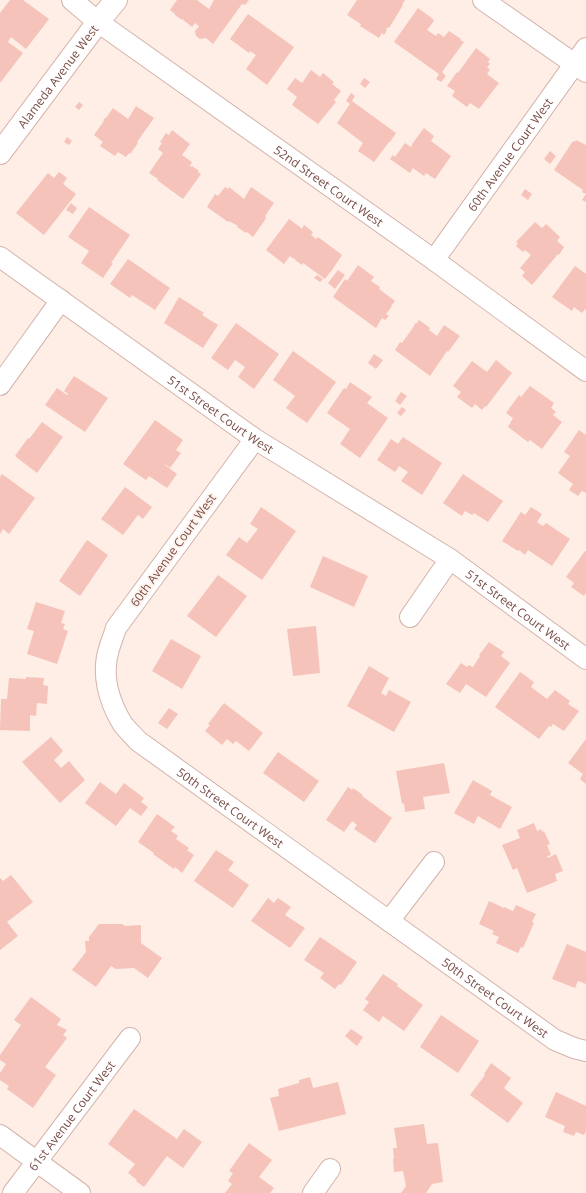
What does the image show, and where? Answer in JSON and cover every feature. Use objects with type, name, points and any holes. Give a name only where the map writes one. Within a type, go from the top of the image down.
[{"type":"street","name":"52nd Street Court West","points":[[72,0],[98,22],[434,260],[586,371]]},
{"type":"street","name":"Alameda Avenue West","points":[[0,153],[116,0]]},
{"type":"street","points":[[483,0],[582,62]]},
{"type":"street","name":"60th Avenue Court West","points":[[434,260],[582,62]]},
{"type":"street","name":"51st Street Court West","points":[[0,257],[254,439],[450,559],[586,659]]},
{"type":"street","points":[[0,385],[61,300]]},
{"type":"street","name":"60th Avenue Court West","points":[[106,669],[108,650],[116,628],[254,439]]},
{"type":"street","points":[[410,617],[450,559]]},
{"type":"street","name":"50th Street Court West","points":[[106,669],[108,688],[112,704],[123,724],[138,741],[555,1040],[586,1051]]},
{"type":"street","points":[[389,921],[434,862]]},
{"type":"street","name":"61st Avenue Court West","points":[[13,1193],[130,1038]]},
{"type":"street","points":[[0,1135],[80,1193]]},
{"type":"street","points":[[313,1193],[330,1169]]},
{"type":"building","points":[[10,0],[23,0],[49,19],[26,49],[11,37],[8,42],[23,53],[0,83],[0,13]]},
{"type":"building","points":[[177,0],[197,0],[209,9],[214,0],[249,0],[245,5],[242,4],[213,44],[206,38],[200,39],[196,36],[195,31],[199,26],[195,23],[192,27],[170,10]]},
{"type":"building","points":[[357,0],[405,0],[389,28],[388,27],[386,29],[387,30],[384,35],[382,33],[379,38],[360,26],[361,24],[347,15]]},
{"type":"building","points":[[418,8],[434,21],[427,30],[436,36],[438,33],[444,37],[449,31],[464,42],[442,72],[446,76],[441,82],[436,79],[439,74],[394,42]]},
{"type":"building","points":[[248,14],[294,47],[267,85],[246,69],[256,55],[250,51],[249,53],[230,39]]},
{"type":"building","points":[[476,48],[490,59],[488,62],[490,64],[487,67],[490,70],[487,74],[499,83],[479,109],[470,103],[467,107],[452,96],[455,91],[447,86]]},
{"type":"building","points":[[311,70],[320,77],[323,73],[334,82],[332,84],[341,91],[334,100],[336,102],[318,124],[292,105],[297,97],[287,89],[295,78],[302,83]]},
{"type":"building","points":[[364,78],[370,82],[365,88],[360,84]]},
{"type":"building","points":[[351,93],[355,96],[352,101],[396,133],[374,162],[358,151],[363,143],[337,123],[350,104],[346,101]]},
{"type":"building","points":[[79,102],[83,105],[79,110],[75,107]]},
{"type":"building","points":[[136,106],[154,118],[130,154],[129,153],[126,157],[118,152],[115,156],[100,146],[103,142],[94,135],[104,121],[103,120],[113,108],[128,119]]},
{"type":"building","points":[[424,128],[434,136],[431,141],[451,156],[435,179],[426,173],[424,176],[413,168],[410,173],[390,159],[393,155],[395,157],[405,143],[411,147]]},
{"type":"building","points":[[172,130],[190,144],[182,155],[192,162],[191,167],[192,166],[201,174],[183,199],[149,173],[163,153],[158,149],[162,143],[160,142],[166,133],[169,135]]},
{"type":"building","points":[[67,137],[72,141],[69,145],[64,142]]},
{"type":"building","points":[[576,140],[586,145],[586,194],[582,192],[583,190],[554,170],[573,141],[575,142]]},
{"type":"building","points":[[550,151],[556,156],[550,164],[544,159]]},
{"type":"building","points":[[59,172],[67,178],[63,184],[76,194],[44,235],[16,213],[48,173],[54,178]]},
{"type":"building","points":[[225,187],[228,189],[229,187],[244,199],[251,187],[274,203],[265,216],[265,220],[253,237],[207,207],[215,194],[218,196]]},
{"type":"building","points":[[525,189],[532,194],[528,200],[521,195]]},
{"type":"building","points":[[586,194],[586,202],[582,200]]},
{"type":"building","points":[[71,203],[77,208],[73,214],[66,210]]},
{"type":"building","points":[[89,207],[130,235],[111,263],[113,263],[103,278],[81,263],[89,251],[68,237]]},
{"type":"building","points":[[289,219],[302,229],[304,225],[313,232],[311,235],[316,239],[318,237],[342,255],[325,279],[303,263],[302,265],[290,256],[284,264],[266,250]]},
{"type":"building","points":[[535,222],[542,228],[546,224],[560,237],[557,241],[564,247],[559,255],[558,254],[532,285],[522,276],[525,272],[520,268],[531,255],[525,250],[523,252],[516,246],[518,243],[516,242]]},
{"type":"building","points":[[128,259],[170,288],[155,310],[132,295],[130,298],[110,284]]},
{"type":"building","points":[[358,265],[374,277],[371,281],[380,287],[379,289],[395,301],[386,314],[389,316],[385,320],[382,318],[376,328],[333,297],[345,279],[347,281]]},
{"type":"building","points":[[575,266],[586,274],[586,310],[585,309],[582,313],[574,307],[572,311],[552,297]]},
{"type":"building","points":[[338,270],[345,275],[335,289],[328,283]]},
{"type":"building","points":[[317,275],[323,279],[320,282],[314,278]]},
{"type":"building","points":[[179,297],[204,313],[202,315],[218,325],[203,348],[164,323]]},
{"type":"building","points":[[419,320],[430,328],[429,330],[437,336],[444,325],[460,336],[448,352],[447,351],[430,376],[395,350],[400,342],[402,343],[415,323],[416,324]]},
{"type":"building","points":[[236,323],[279,354],[254,389],[238,377],[245,367],[235,360],[228,370],[211,358]]},
{"type":"building","points":[[293,351],[336,382],[307,423],[286,408],[295,396],[273,380]]},
{"type":"building","points":[[374,354],[383,360],[376,369],[368,363]]},
{"type":"building","points":[[496,360],[512,373],[486,407],[485,406],[482,410],[475,404],[472,408],[457,397],[461,392],[453,386],[472,361],[487,372]]},
{"type":"building","points":[[74,376],[108,398],[85,432],[45,405],[57,388],[67,395],[68,394],[64,391]]},
{"type":"building","points":[[350,382],[372,397],[367,403],[388,418],[360,458],[340,444],[350,429],[327,413],[344,388],[346,389]]},
{"type":"building","points":[[530,386],[554,403],[551,408],[556,412],[553,415],[562,422],[542,449],[530,440],[528,442],[508,427],[513,418],[506,413],[519,395],[521,397]]},
{"type":"building","points":[[401,392],[407,396],[400,405],[395,401]]},
{"type":"building","points":[[402,407],[406,410],[401,416],[397,413]]},
{"type":"building","points":[[155,420],[183,440],[176,450],[181,453],[170,468],[165,464],[177,474],[167,488],[149,476],[146,480],[123,464]]},
{"type":"building","points":[[42,422],[63,437],[37,473],[15,456]]},
{"type":"building","points":[[579,430],[586,435],[586,493],[582,491],[578,496],[569,490],[573,484],[558,473],[570,456],[564,452]]},
{"type":"building","points":[[403,437],[442,463],[422,495],[401,481],[408,472],[399,466],[395,472],[377,460],[391,439],[398,444]]},
{"type":"building","points":[[2,474],[35,498],[9,534],[3,529],[0,534],[0,477]]},
{"type":"building","points":[[463,474],[503,501],[488,522],[474,513],[472,515],[465,511],[462,516],[443,503]]},
{"type":"building","points":[[125,487],[152,507],[143,519],[138,515],[123,535],[101,519]]},
{"type":"building","points":[[261,507],[296,531],[262,580],[226,555],[239,537],[247,543],[258,529],[250,524]]},
{"type":"building","points":[[531,507],[542,514],[537,522],[543,526],[546,523],[570,539],[552,566],[528,550],[525,555],[502,541],[521,512],[525,515]]},
{"type":"building","points":[[87,540],[108,555],[80,596],[59,581]]},
{"type":"building","points":[[585,551],[586,593],[584,596],[571,587],[574,583],[566,577]]},
{"type":"building","points":[[323,556],[368,576],[354,607],[310,587]]},
{"type":"building","points":[[218,575],[247,596],[216,637],[187,616]]},
{"type":"building","points":[[36,602],[65,611],[61,623],[65,624],[63,629],[68,631],[57,664],[27,654],[34,631],[27,629]]},
{"type":"building","points":[[316,626],[320,673],[293,676],[287,629]]},
{"type":"building","points":[[171,639],[201,656],[182,689],[152,671]]},
{"type":"building","points":[[489,642],[504,652],[501,656],[510,663],[486,697],[466,684],[460,693],[446,684],[461,663],[467,667],[469,665],[473,667],[480,656],[479,655]]},
{"type":"building","points":[[369,666],[389,678],[381,693],[386,696],[389,690],[411,702],[394,732],[347,706]]},
{"type":"building","points":[[520,672],[534,682],[531,687],[547,699],[555,690],[570,701],[568,704],[579,711],[564,731],[553,724],[551,727],[549,726],[539,739],[495,707]]},
{"type":"building","points":[[26,677],[44,678],[43,685],[48,686],[47,704],[37,703],[36,716],[30,715],[30,731],[0,730],[1,699],[7,699],[9,678],[26,679]]},
{"type":"building","points":[[224,703],[263,733],[249,751],[236,741],[233,744],[227,739],[222,745],[205,731],[210,725],[208,724]]},
{"type":"building","points":[[169,708],[178,714],[167,729],[158,723]]},
{"type":"building","points":[[51,737],[63,751],[54,760],[61,768],[69,761],[85,780],[60,803],[22,762]]},
{"type":"building","points":[[586,739],[586,784],[580,779],[583,774],[568,763]]},
{"type":"building","points":[[278,752],[319,781],[304,802],[263,773]]},
{"type":"building","points":[[444,763],[450,793],[423,797],[425,809],[405,812],[404,803],[402,804],[396,771]]},
{"type":"building","points":[[473,780],[492,791],[490,795],[512,807],[500,829],[478,816],[474,824],[454,813]]},
{"type":"building","points":[[100,782],[116,794],[124,783],[144,798],[141,802],[148,807],[141,816],[130,808],[116,826],[85,803]]},
{"type":"building","points":[[348,787],[352,790],[353,788],[363,795],[362,796],[392,818],[375,843],[354,829],[357,825],[352,821],[344,832],[326,820]]},
{"type":"building","points":[[157,814],[175,827],[171,831],[178,836],[176,839],[189,848],[187,850],[194,855],[182,873],[175,867],[174,869],[138,842]]},
{"type":"building","points":[[534,823],[537,831],[541,829],[542,832],[544,831],[550,844],[547,845],[551,855],[547,856],[548,858],[556,854],[563,871],[555,874],[557,881],[527,893],[517,868],[513,870],[502,845],[520,838],[517,830]]},
{"type":"building","points":[[216,850],[234,862],[228,870],[249,885],[233,908],[194,881]]},
{"type":"building","points":[[11,875],[33,902],[7,922],[18,936],[0,950],[0,878],[3,881]]},
{"type":"building","points":[[268,898],[274,903],[278,898],[291,907],[285,915],[305,928],[290,948],[251,921]]},
{"type":"building","points":[[489,901],[513,911],[516,905],[536,914],[532,922],[534,923],[523,948],[521,947],[518,953],[496,943],[499,937],[492,934],[494,931],[479,924]]},
{"type":"building","points":[[99,924],[122,924],[125,926],[141,925],[141,943],[162,958],[148,978],[134,968],[116,969],[111,966],[96,987],[72,970],[86,952],[85,941],[89,941],[89,937]]},
{"type":"building","points":[[320,937],[357,962],[341,985],[339,984],[335,989],[320,978],[324,973],[304,960]]},
{"type":"building","points":[[567,944],[586,952],[586,984],[578,981],[575,988],[552,979]]},
{"type":"building","points":[[383,974],[398,984],[397,986],[423,1005],[404,1031],[383,1016],[379,1022],[363,1010],[369,1002],[365,999]]},
{"type":"building","points":[[31,997],[61,1019],[57,1025],[67,1030],[63,1035],[67,1038],[45,1067],[56,1075],[33,1108],[7,1089],[9,1086],[0,1080],[0,1073],[6,1064],[0,1060],[0,1055],[21,1025],[14,1020]]},
{"type":"building","points":[[441,1015],[479,1041],[458,1073],[420,1047]]},
{"type":"building","points":[[351,1029],[363,1037],[357,1046],[345,1036]]},
{"type":"building","points":[[491,1063],[511,1078],[504,1088],[523,1103],[508,1123],[470,1095],[485,1075],[484,1074]]},
{"type":"building","points":[[310,1077],[313,1088],[338,1082],[346,1114],[279,1131],[270,1098],[279,1096],[278,1089],[299,1083],[299,1080]]},
{"type":"building","points":[[556,1092],[586,1106],[586,1131],[584,1135],[576,1132],[574,1136],[563,1132],[565,1126],[545,1117]]},
{"type":"building","points":[[134,1109],[177,1139],[184,1129],[202,1142],[183,1168],[167,1156],[144,1187],[128,1173],[135,1164],[108,1144]]},
{"type":"building","points":[[424,1124],[427,1144],[438,1143],[443,1182],[432,1184],[426,1193],[401,1193],[406,1186],[403,1171],[394,1172],[393,1148],[397,1148],[394,1128]]},
{"type":"building","points":[[249,1143],[272,1160],[259,1177],[274,1188],[270,1193],[225,1193],[232,1184],[228,1181],[233,1173],[229,1171]]}]
